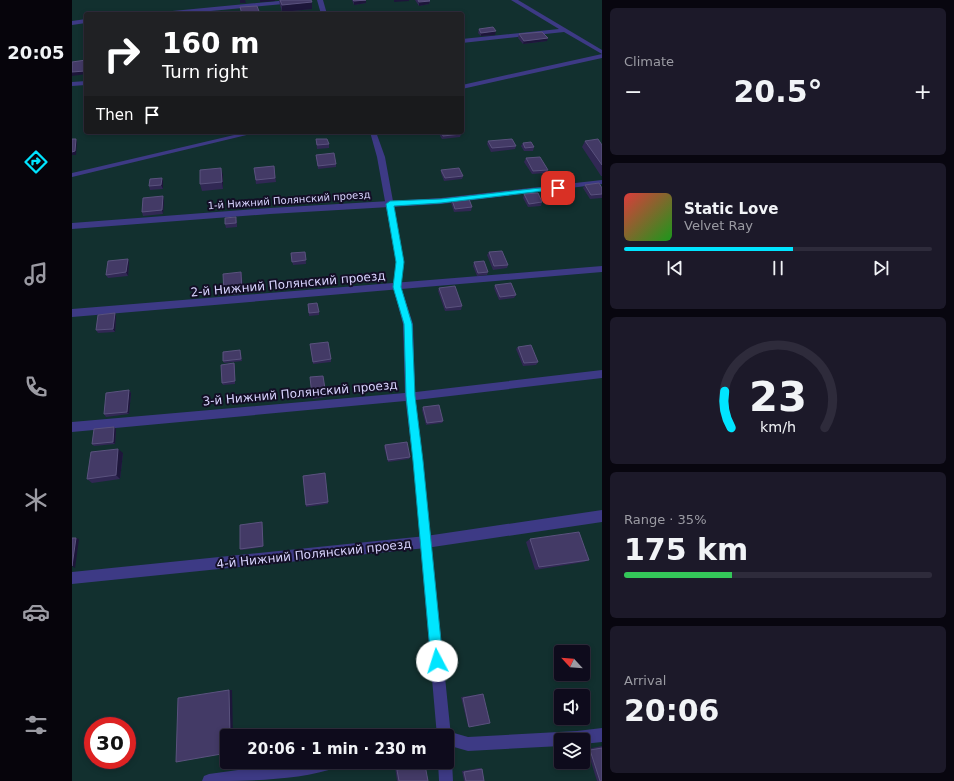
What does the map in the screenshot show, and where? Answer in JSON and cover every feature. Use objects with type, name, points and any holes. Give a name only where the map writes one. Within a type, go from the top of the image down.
[{"type":"street","points":[[182,12],[305,0]]},
{"type":"street","points":[[320,0],[323,12]]},
{"type":"street","points":[[514,0],[602,52]]},
{"type":"street","points":[[72,23],[84,21]]},
{"type":"street","points":[[464,41],[566,30]]},
{"type":"street","points":[[464,87],[602,56]]},
{"type":"street","points":[[72,84],[84,83]]},
{"type":"street","points":[[72,175],[247,134]]},
{"type":"street","points":[[374,134],[381,157],[400,262],[397,287],[408,324],[410,396],[426,542],[443,729]]},
{"type":"street","name":"1-й Нижний Полянский проезд","points":[[72,226],[441,201],[602,182]]},
{"type":"street","name":"2-й Нижний Полянский проезд","points":[[72,313],[602,269]]},
{"type":"street","name":"3-й Нижний Полянский проезд","points":[[72,427],[410,396],[602,374]]},
{"type":"street","name":"4-й Нижний Полянский проезд","points":[[72,578],[426,542],[602,516]]},
{"type":"street","points":[[454,740],[468,744],[577,738],[602,735]]},
{"type":"street","points":[[209,781],[299,769]]},
{"type":"street","points":[[445,769],[446,781]]},
{"type":"green space","points":[[72,0],[602,0],[602,781],[72,781]]},
{"type":"building","points":[[280,0],[311,0],[312,2],[282,5]]},
{"type":"building","points":[[418,0],[429,0],[430,1],[419,2]]},
{"type":"building","points":[[257,6],[259,12],[241,12],[240,7]]},
{"type":"building","points":[[493,27],[496,31],[481,33],[479,29]]},
{"type":"building","points":[[542,32],[548,38],[524,41],[519,34]]},
{"type":"building","points":[[84,60],[84,71],[72,72],[72,62]]},
{"type":"building","points":[[442,134],[461,134],[443,136]]},
{"type":"building","points":[[72,139],[76,139],[75,151],[72,152]]},
{"type":"building","points":[[316,139],[327,139],[329,144],[317,145]]},
{"type":"building","points":[[512,139],[516,146],[492,148],[488,141]]},
{"type":"building","points":[[598,139],[602,145],[602,165],[585,141]]},
{"type":"building","points":[[531,142],[534,147],[525,148],[523,143]]},
{"type":"building","points":[[334,153],[336,164],[318,166],[316,155]]},
{"type":"building","points":[[540,157],[548,170],[533,171],[526,158]]},
{"type":"building","points":[[274,166],[275,178],[256,180],[254,168]]},
{"type":"building","points":[[221,168],[222,182],[200,184],[200,170]]},
{"type":"building","points":[[459,168],[463,176],[445,178],[441,170]]},
{"type":"building","points":[[162,178],[161,185],[149,186],[150,179]]},
{"type":"building","points":[[599,183],[602,188],[602,194],[591,195],[585,185]]},
{"type":"building","points":[[538,193],[542,202],[529,204],[524,194]]},
{"type":"building","points":[[163,196],[162,210],[142,212],[143,198]]},
{"type":"building","points":[[469,199],[472,207],[455,209],[452,200]]},
{"type":"building","points":[[236,217],[236,223],[225,224],[225,218]]},
{"type":"building","points":[[502,251],[508,265],[494,266],[489,252]]},
{"type":"building","points":[[305,252],[306,260],[292,262],[291,253]]},
{"type":"building","points":[[128,259],[126,272],[106,275],[108,261]]},
{"type":"building","points":[[484,261],[488,272],[478,273],[474,262]]},
{"type":"building","points":[[241,272],[242,291],[224,293],[223,274]]},
{"type":"building","points":[[511,283],[516,295],[500,297],[495,285]]},
{"type":"building","points":[[455,286],[462,306],[446,308],[439,288]]},
{"type":"building","points":[[317,303],[319,312],[309,313],[308,304]]},
{"type":"building","points":[[115,313],[113,329],[96,330],[98,315]]},
{"type":"building","points":[[328,342],[331,359],[313,362],[310,344]]},
{"type":"building","points":[[531,345],[538,362],[524,363],[518,347]]},
{"type":"building","points":[[240,350],[241,359],[223,361],[223,352]]},
{"type":"building","points":[[234,363],[235,381],[222,383],[221,365]]},
{"type":"building","points":[[323,376],[326,395],[312,396],[310,377]]},
{"type":"building","points":[[129,390],[127,412],[104,414],[106,393]]},
{"type":"building","points":[[439,405],[443,421],[427,423],[423,407]]},
{"type":"building","points":[[114,427],[113,442],[92,444],[94,429]]},
{"type":"building","points":[[407,442],[410,457],[388,460],[385,445]]},
{"type":"building","points":[[118,449],[116,475],[87,479],[91,452]]},
{"type":"building","points":[[325,473],[328,502],[306,505],[303,476]]},
{"type":"building","points":[[262,522],[263,546],[240,549],[240,525]]},
{"type":"building","points":[[579,532],[589,560],[539,567],[530,539]]},
{"type":"building","points":[[72,538],[76,538],[72,566]]},
{"type":"building","points":[[229,690],[230,729],[220,729],[220,754],[176,762],[178,698]]},
{"type":"building","points":[[483,694],[490,723],[469,727],[463,698]]},
{"type":"building","points":[[602,748],[602,781],[600,781],[590,750]]},
{"type":"building","points":[[426,769],[428,781],[399,781],[397,770]]},
{"type":"building","points":[[482,769],[484,781],[466,781],[464,772]]},
{"type":"route","points":[[437,661],[418,461],[410,396],[408,324],[397,287],[400,262],[390,204],[441,201],[558,188]]}]
